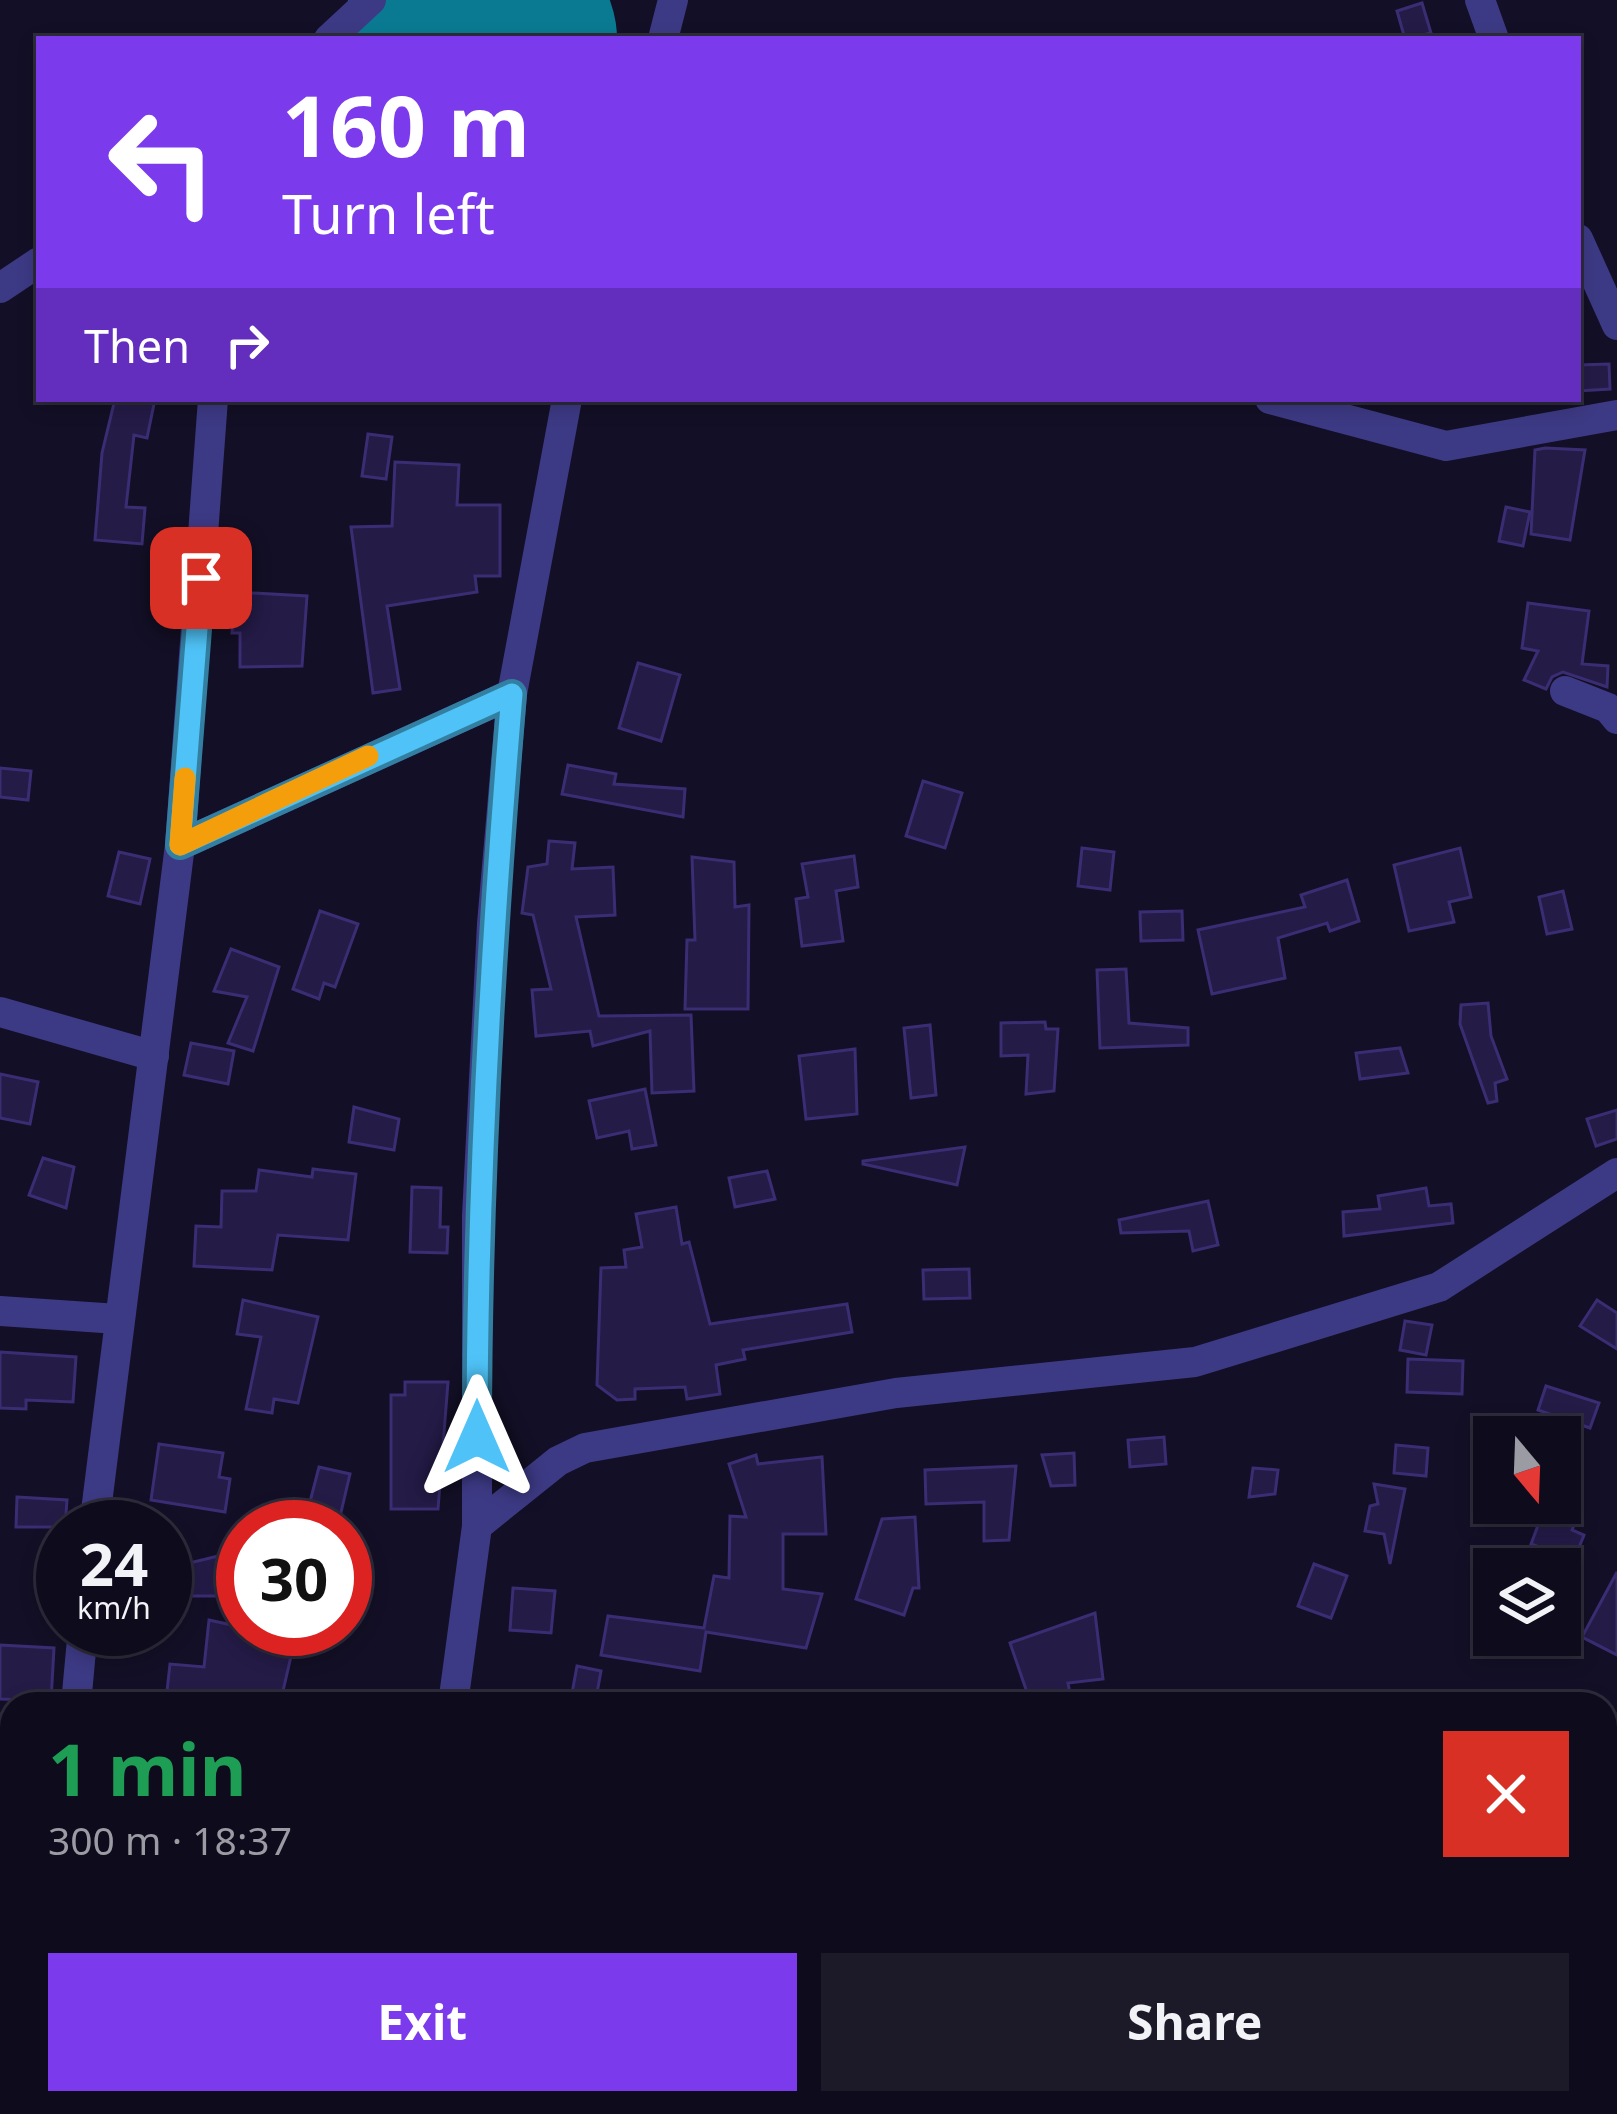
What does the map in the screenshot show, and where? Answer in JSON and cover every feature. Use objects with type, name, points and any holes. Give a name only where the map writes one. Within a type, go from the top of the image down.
[{"type":"street","points":[[332,36],[371,0]]},
{"type":"street","points":[[663,36],[673,0]]},
{"type":"street","points":[[1480,0],[1493,36]]},
{"type":"street","points":[[1581,246],[1617,325]]},
{"type":"street","points":[[0,289],[36,264]]},
{"type":"street","points":[[97,1500],[180,845],[213,402]]},
{"type":"street","points":[[455,1692],[477,1526],[477,1216],[492,924],[512,694],[566,402]]},
{"type":"street","points":[[1281,402],[1446,446],[1617,415]]},
{"type":"street","points":[[1565,691],[1608,708],[1617,718]]},
{"type":"street","points":[[180,845],[512,694]]},
{"type":"street","points":[[0,1012],[154,1056]]},
{"type":"street","points":[[477,1526],[558,1461],[585,1448],[896,1393],[1195,1362],[1417,1297],[1455,1278],[1617,1173]]},
{"type":"street","points":[[0,1311],[118,1319]]},
{"type":"street","points":[[77,1692],[80,1656]]},
{"type":"building","points":[[1422,3],[1431,33],[1404,36],[1397,11]]},
{"type":"building","points":[[1609,364],[1610,389],[1581,391],[1581,365]]},
{"type":"building","points":[[114,402],[154,402],[147,438],[134,435],[126,507],[145,508],[142,544],[95,540],[102,453]]},
{"type":"building","points":[[368,434],[392,437],[386,479],[362,476]]},
{"type":"building","points":[[1535,450],[1585,450],[1570,540],[1531,534]]},
{"type":"building","points":[[395,462],[459,465],[457,505],[500,505],[500,576],[475,576],[477,592],[387,606],[400,689],[373,693],[351,527],[392,526]]},
{"type":"building","points":[[1506,507],[1530,512],[1523,546],[1499,541]]},
{"type":"building","points":[[235,592],[307,596],[302,666],[240,667],[240,633],[232,633]]},
{"type":"building","points":[[1528,603],[1589,611],[1582,664],[1608,666],[1607,687],[1563,672],[1552,677],[1546,689],[1524,680],[1538,651],[1522,648]]},
{"type":"building","points":[[638,663],[680,675],[661,741],[619,728]]},
{"type":"building","points":[[568,765],[616,774],[614,784],[685,789],[683,817],[562,794]]},
{"type":"building","points":[[0,768],[31,771],[28,800],[0,797]]},
{"type":"building","points":[[923,781],[962,793],[945,848],[906,836]]},
{"type":"building","points":[[549,841],[575,843],[572,869],[613,867],[615,915],[576,917],[599,1016],[691,1015],[694,1091],[652,1093],[650,1031],[593,1046],[590,1031],[536,1036],[532,990],[551,989],[533,915],[522,913],[528,867],[547,864]]},
{"type":"building","points":[[1082,848],[1114,852],[1110,890],[1078,886]]},
{"type":"building","points":[[1460,848],[1471,897],[1449,902],[1454,922],[1409,931],[1394,865]]},
{"type":"building","points":[[119,852],[150,859],[140,904],[108,896]]},
{"type":"building","points":[[854,856],[858,887],[836,891],[843,941],[802,946],[796,899],[808,897],[802,864]]},
{"type":"building","points":[[692,857],[734,862],[735,907],[749,905],[748,1009],[685,1009],[687,940],[695,940]]},
{"type":"building","points":[[1347,880],[1359,921],[1330,931],[1327,923],[1278,938],[1285,978],[1212,994],[1198,930],[1305,907],[1301,895]]},
{"type":"building","points":[[1563,891],[1572,929],[1547,934],[1539,897]]},
{"type":"building","points":[[320,911],[358,924],[335,987],[324,983],[319,999],[293,989]]},
{"type":"building","points":[[1182,911],[1183,940],[1141,941],[1140,912]]},
{"type":"building","points":[[231,949],[279,967],[253,1051],[228,1043],[247,997],[214,991]]},
{"type":"building","points":[[1126,969],[1129,1023],[1188,1028],[1188,1045],[1100,1048],[1097,970]]},
{"type":"building","points":[[1488,1003],[1491,1036],[1507,1079],[1495,1083],[1497,1101],[1488,1103],[1460,1024],[1461,1005]]},
{"type":"building","points":[[1045,1022],[1046,1029],[1058,1029],[1054,1091],[1026,1094],[1028,1055],[1001,1056],[1001,1023]]},
{"type":"building","points":[[930,1025],[936,1095],[911,1098],[904,1028]]},
{"type":"building","points":[[191,1043],[234,1051],[228,1084],[184,1075]]},
{"type":"building","points":[[1400,1048],[1408,1073],[1360,1079],[1356,1053]]},
{"type":"building","points":[[855,1049],[857,1114],[806,1119],[799,1056]]},
{"type":"building","points":[[0,1074],[38,1082],[30,1124],[0,1118]]},
{"type":"building","points":[[645,1089],[656,1145],[632,1149],[629,1131],[597,1138],[589,1101]]},
{"type":"building","points":[[354,1107],[399,1119],[394,1150],[349,1142]]},
{"type":"building","points":[[1617,1110],[1617,1139],[1596,1146],[1587,1119]]},
{"type":"building","points":[[965,1147],[957,1185],[863,1164],[863,1161]]},
{"type":"building","points":[[43,1158],[74,1167],[66,1208],[29,1195]]},
{"type":"building","points":[[313,1169],[356,1174],[348,1240],[278,1235],[272,1270],[194,1266],[196,1226],[221,1227],[222,1191],[256,1191],[259,1170],[312,1177]]},
{"type":"building","points":[[767,1171],[775,1199],[735,1207],[729,1178]]},
{"type":"building","points":[[412,1187],[441,1188],[440,1227],[448,1227],[447,1253],[410,1252]]},
{"type":"building","points":[[1426,1188],[1429,1206],[1451,1204],[1453,1223],[1344,1236],[1343,1212],[1380,1209],[1378,1196]]},
{"type":"building","points":[[1208,1201],[1218,1245],[1193,1251],[1189,1231],[1121,1233],[1119,1220]]},
{"type":"building","points":[[676,1207],[682,1244],[689,1242],[710,1324],[847,1304],[852,1332],[743,1350],[745,1359],[716,1365],[720,1394],[687,1399],[685,1387],[635,1389],[635,1399],[617,1400],[597,1385],[601,1268],[626,1267],[624,1250],[642,1247],[636,1214]]},
{"type":"building","points":[[969,1269],[970,1298],[924,1299],[923,1270]]},
{"type":"building","points":[[243,1300],[318,1317],[298,1403],[274,1399],[272,1413],[246,1409],[261,1337],[237,1334]]},
{"type":"building","points":[[1597,1300],[1617,1313],[1617,1349],[1580,1326]]},
{"type":"building","points":[[1405,1321],[1432,1325],[1426,1355],[1400,1350]]},
{"type":"building","points":[[0,1352],[76,1357],[73,1402],[26,1400],[26,1409],[0,1408]]},
{"type":"building","points":[[1408,1359],[1463,1361],[1462,1394],[1407,1392]]},
{"type":"building","points":[[405,1382],[448,1382],[438,1509],[391,1509],[391,1395],[405,1395]]},
{"type":"building","points":[[1546,1386],[1599,1403],[1590,1428],[1581,1425],[1581,1416],[1538,1410]]},
{"type":"building","points":[[1164,1437],[1166,1464],[1130,1467],[1128,1440]]},
{"type":"building","points":[[159,1444],[223,1453],[219,1477],[230,1479],[227,1500],[216,1500],[216,1511],[192,1507],[192,1500],[151,1500]]},
{"type":"building","points":[[1396,1445],[1428,1448],[1426,1476],[1394,1473]]},
{"type":"building","points":[[1074,1453],[1075,1485],[1051,1486],[1042,1455]]},
{"type":"building","points":[[756,1455],[758,1464],[822,1457],[826,1534],[783,1534],[783,1589],[822,1594],[806,1648],[706,1632],[700,1671],[601,1655],[608,1616],[704,1628],[714,1576],[729,1578],[730,1516],[746,1517],[729,1464]]},
{"type":"building","points":[[1016,1466],[1009,1540],[984,1541],[984,1502],[926,1504],[925,1470]]},
{"type":"building","points":[[319,1467],[350,1474],[344,1500],[310,1500]]},
{"type":"building","points":[[1253,1468],[1278,1470],[1275,1494],[1249,1497]]},
{"type":"building","points":[[1374,1484],[1405,1489],[1390,1564],[1384,1534],[1365,1531],[1370,1506],[1378,1504]]},
{"type":"building","points":[[17,1497],[67,1500],[36,1500],[36,1527],[16,1527]]},
{"type":"building","points":[[915,1517],[919,1588],[913,1588],[904,1615],[856,1599],[882,1519]]},
{"type":"building","points":[[1538,1524],[1575,1524],[1572,1530],[1584,1535],[1579,1548],[1531,1544]]},
{"type":"building","points":[[216,1557],[216,1596],[192,1596],[192,1562]]},
{"type":"building","points":[[1314,1564],[1347,1576],[1331,1618],[1298,1606]]},
{"type":"building","points":[[1617,1572],[1617,1655],[1582,1637]]},
{"type":"building","points":[[513,1588],[555,1591],[551,1633],[510,1630]]},
{"type":"building","points":[[1095,1613],[1103,1679],[1068,1683],[1070,1692],[1027,1692],[1010,1643]]},
{"type":"building","points":[[209,1620],[216,1622],[216,1656],[291,1656],[283,1692],[167,1692],[170,1664],[204,1667]]},
{"type":"building","points":[[0,1645],[36,1647],[36,1656],[54,1656],[52,1692],[0,1692]]},
{"type":"building","points":[[577,1666],[601,1671],[597,1692],[572,1692]]},
{"type":"runway","points":[[456,0],[505,36]]},
{"type":"slow traffic","points":[[185,778],[180,845],[368,756]]},
{"type":"route","points":[[201,578],[180,845],[272,798],[512,694],[492,924],[477,1216],[477,1437]]}]
